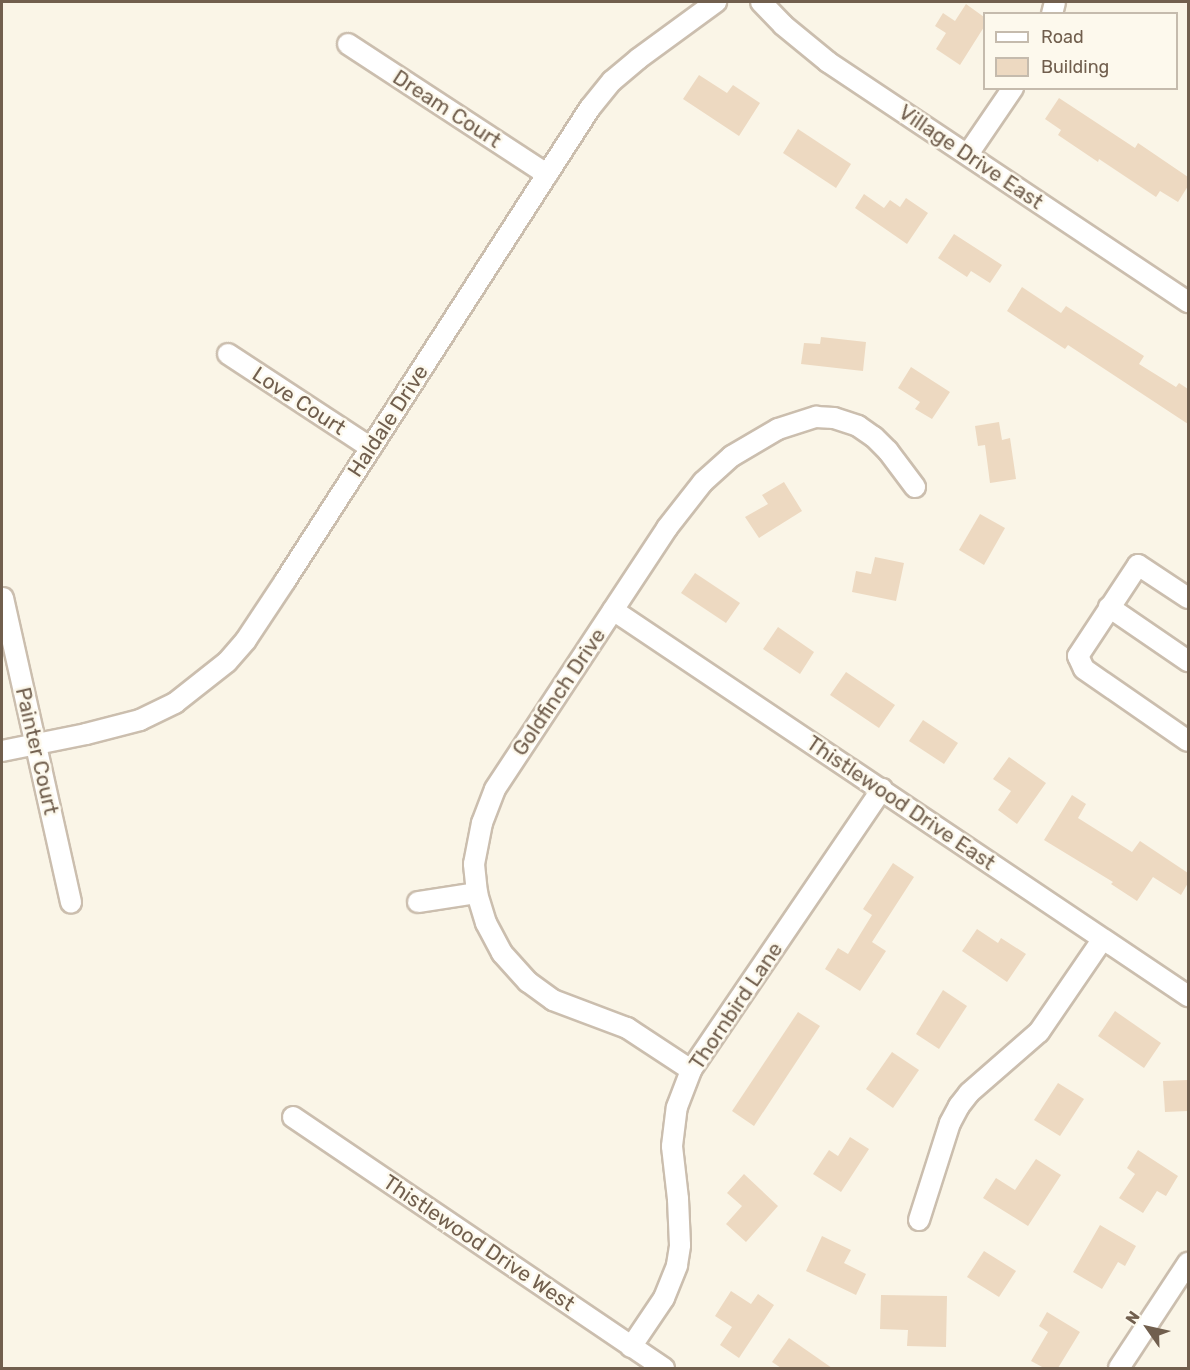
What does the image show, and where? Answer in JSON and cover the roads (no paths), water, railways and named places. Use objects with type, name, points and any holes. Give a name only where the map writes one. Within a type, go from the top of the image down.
[{"type":"street","name":"Haldale Drive","points":[[2,751],[86,734],[140,720],[175,703],[227,662],[259,621],[590,108],[612,81],[638,59],[716,2]]},
{"type":"street","name":"Village Drive East","points":[[761,2],[810,49],[1188,302]]},
{"type":"street","name":"Dream Court","points":[[348,44],[547,174]]},
{"type":"street","points":[[968,154],[1012,90]]},
{"type":"street","name":"Love Court","points":[[228,354],[371,448]]},
{"type":"street","name":"Goldfinch Drive","points":[[692,1070],[627,1028],[553,1000],[528,982],[502,953],[486,923],[477,893],[474,864],[482,823],[495,789],[667,528],[703,482],[732,456],[778,429],[816,417],[845,420],[858,426],[888,451],[915,487]]},
{"type":"street","points":[[1188,598],[1138,565],[1078,656],[1084,669],[1188,741]]},
{"type":"street","name":"Painter Court","points":[[3,598],[71,903]]},
{"type":"street","points":[[1110,607],[1188,661]]},
{"type":"street","name":"Thistlewood Drive East","points":[[613,610],[1188,996]]},
{"type":"street","name":"Thornbird Lane","points":[[631,1347],[664,1298],[677,1265],[680,1234],[672,1146],[677,1107],[692,1070],[882,789]]},
{"type":"street","points":[[418,902],[477,893]]},
{"type":"street","points":[[919,1220],[950,1123],[959,1106],[969,1093],[1039,1032],[1102,940]]},
{"type":"street","name":"Thistlewood Drive West","points":[[293,1117],[664,1368]]},
{"type":"street","points":[[1119,1368],[1188,1263]]}]
